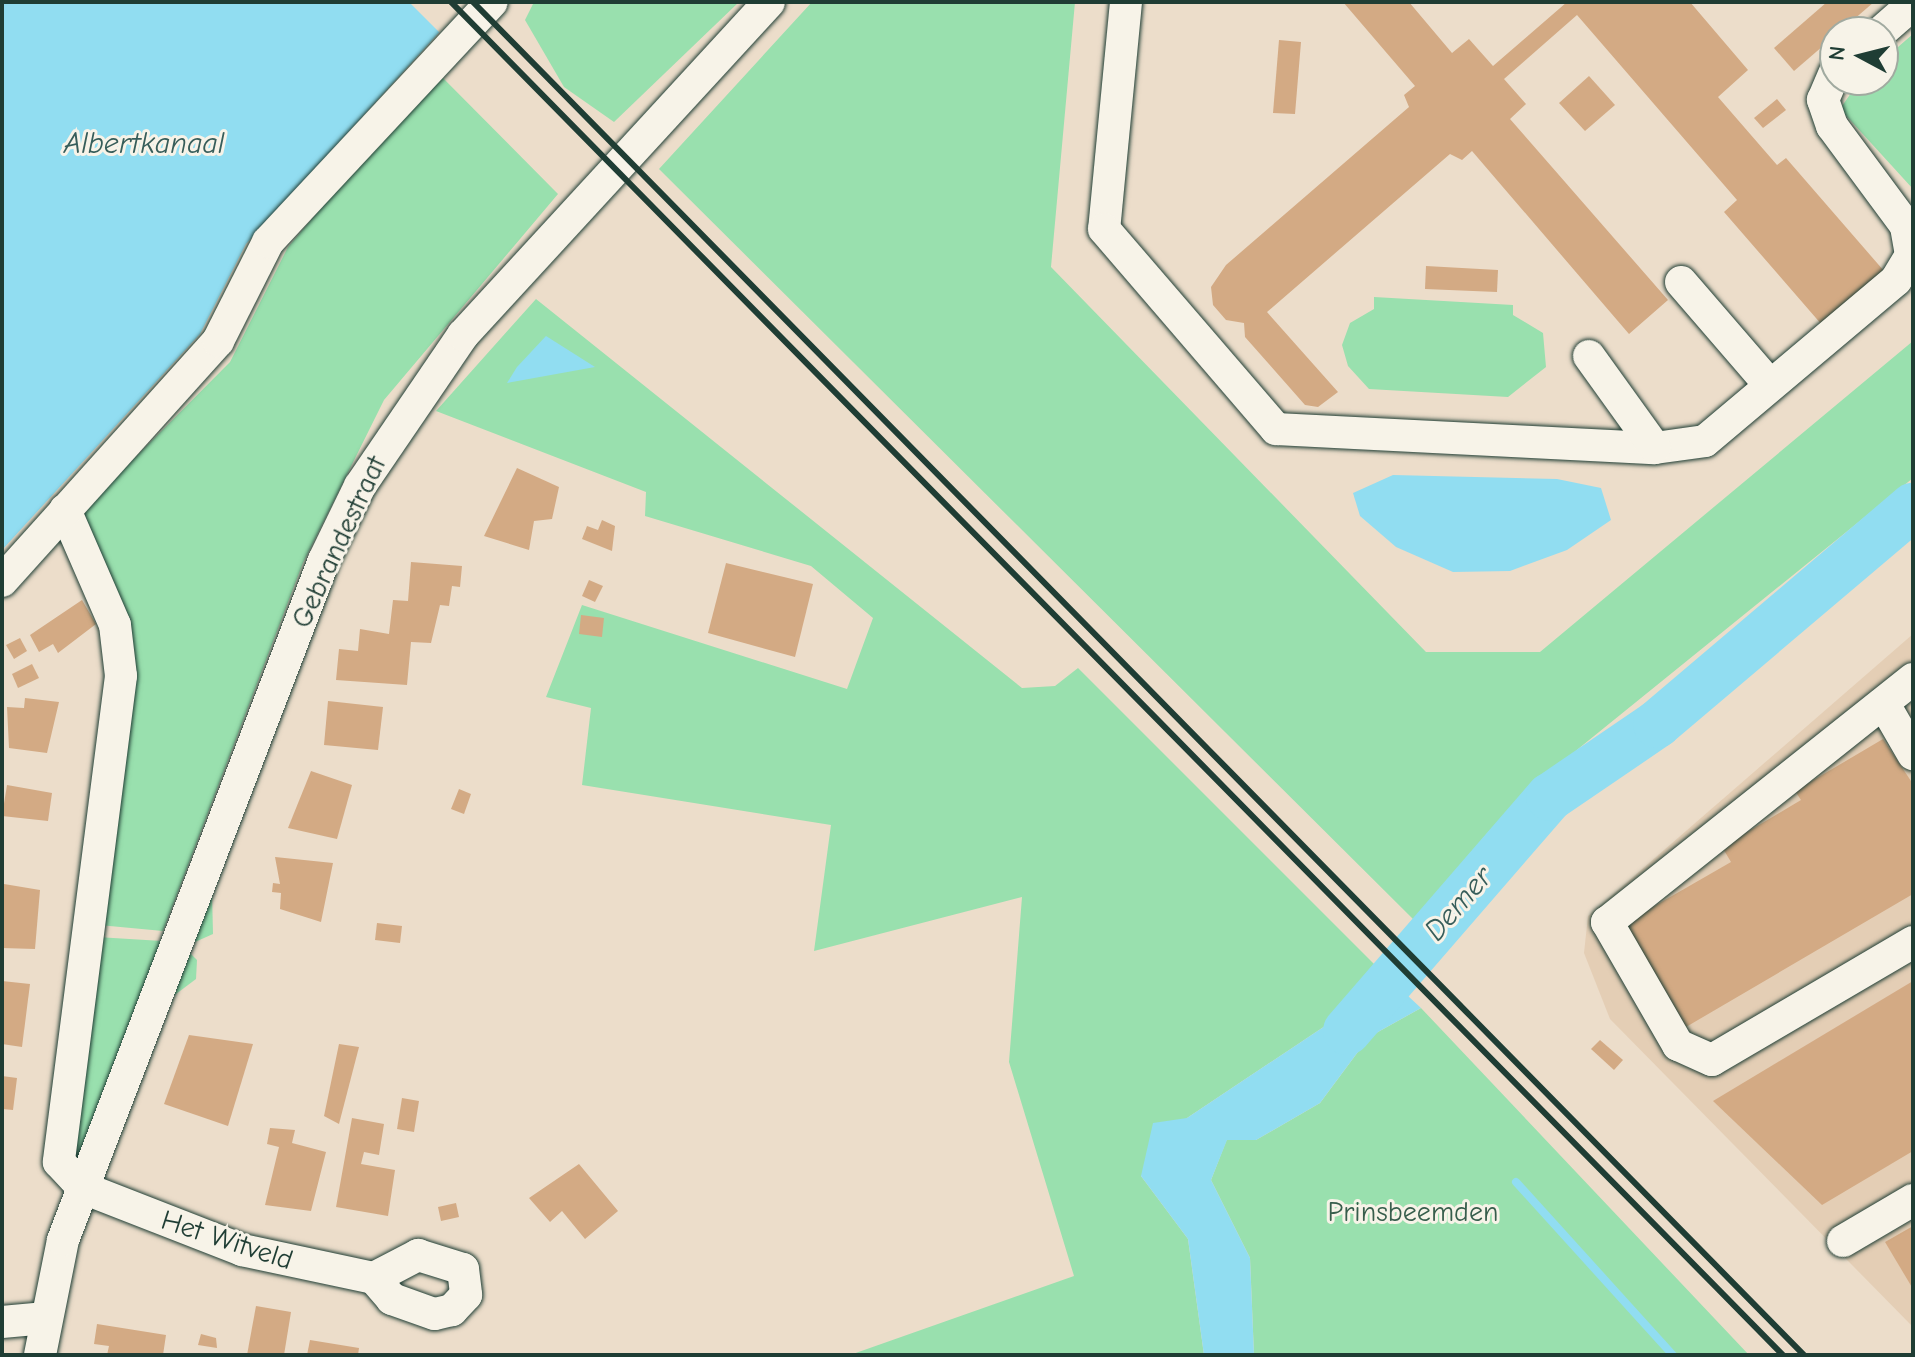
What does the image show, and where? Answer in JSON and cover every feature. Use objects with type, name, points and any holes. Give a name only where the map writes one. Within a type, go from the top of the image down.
[{"type":"street","points":[[2,581],[218,341],[268,242],[492,2]]},
{"type":"street","name":"Gebrandestraat","points":[[40,1355],[46,1318],[83,1188],[324,560],[360,486],[463,335],[769,2]]},
{"type":"street","points":[[1126,2],[1104,229],[1276,429],[1655,448],[1705,441],[1896,280],[1911,255],[1906,226],[1832,126],[1823,100],[1825,96]]},
{"type":"street","points":[[1681,282],[1770,385]]},
{"type":"street","points":[[1589,356],[1655,448]]},
{"type":"street","points":[[65,510],[115,625],[121,676],[59,1162],[83,1188]]},
{"type":"street","points":[[1913,679],[1607,922],[1678,1045],[1712,1060],[1913,942]]},
{"type":"street","points":[[1884,704],[1913,754]]},
{"type":"street","name":"Het Witveld","points":[[83,1188],[242,1250],[374,1278]]},
{"type":"street","points":[[1843,1241],[1913,1200]]},
{"type":"street","points":[[2,1322],[46,1318]]},
{"type":"shaded area","points":[[1913,634],[1913,1327],[1610,1019],[1584,953],[1588,916]]},
{"type":"green space","points":[[534,2],[739,2],[614,122],[564,87],[525,20]]},
{"type":"green space","points":[[812,2],[1075,2],[1051,267],[1426,652],[1540,652],[1913,341],[1913,478],[1578,749],[1490,830],[1414,920],[659,169]]},
{"type":"green space","points":[[1913,34],[1913,189],[1840,109],[1849,96],[1899,96],[1899,46]]},
{"type":"green space","points":[[437,72],[558,194],[384,400],[303,563],[163,931],[99,925],[124,616],[83,510],[230,362],[288,247]]},
{"type":"green space","points":[[1374,297],[1513,305],[1513,315],[1543,333],[1546,367],[1508,397],[1369,389],[1348,366],[1342,345],[1350,323],[1374,309]]},
{"type":"green space","points":[[536,299],[1022,688],[1055,686],[1078,668],[1380,970],[1340,1016],[1187,1118],[1141,1176],[1188,1239],[1204,1355],[850,1355],[1074,1276],[1009,1062],[1022,897],[814,951],[831,825],[582,785],[591,708],[546,697],[582,605],[847,689],[873,618],[811,566],[645,516],[646,492],[436,411]]},
{"type":"green space","points":[[212,892],[213,934],[195,942],[191,937]]},
{"type":"green space","points":[[97,937],[162,941],[85,1155],[73,1161]]},
{"type":"green space","points":[[186,949],[197,960],[196,979],[172,997]]},
{"type":"green space","name":"Prinsbeemden","points":[[1421,1008],[1749,1355],[1254,1355],[1250,1258],[1211,1180],[1227,1139],[1256,1140],[1320,1103],[1369,1037]]},
{"type":"water","name":"Albertkanaal","points":[[2,2],[467,2],[246,244],[200,334],[2,550]]},
{"type":"water","points":[[546,336],[595,367],[507,383],[517,367]]},
{"type":"water","points":[[1393,475],[1557,479],[1601,488],[1611,520],[1567,550],[1510,571],[1453,572],[1396,547],[1360,516],[1353,493]]},
{"type":"water","points":[[1380,970],[1421,1008],[1369,1037],[1320,1103],[1256,1140],[1227,1140],[1211,1180],[1250,1258],[1254,1355],[1204,1355],[1188,1239],[1141,1176],[1153,1123],[1187,1118],[1340,1016]]},
{"type":"pier","points":[[409,2],[471,2],[442,35]]},
{"type":"building","points":[[1343,2],[1409,2],[1452,53],[1469,39],[1493,66],[1567,2],[1690,2],[1748,70],[1718,97],[1777,165],[1786,158],[1884,271],[1822,325],[1724,212],[1737,200],[1577,15],[1504,79],[1526,104],[1510,119],[1668,300],[1629,334],[1472,151],[1462,160],[1450,154],[1267,312],[1338,392],[1318,407],[1305,405],[1245,337],[1244,323],[1226,320],[1213,305],[1211,287],[1226,265],[1409,107],[1404,95],[1415,86]]},
{"type":"building","points":[[1827,2],[1874,2],[1858,16],[1819,16],[1819,49],[1794,71],[1774,48]]},
{"type":"building","points":[[1279,40],[1301,42],[1295,114],[1273,113]]},
{"type":"building","points":[[1589,76],[1615,105],[1585,131],[1559,103]]},
{"type":"building","points":[[1777,99],[1786,110],[1763,128],[1754,118]]},
{"type":"building","points":[[1426,266],[1498,270],[1497,292],[1425,289]]},
{"type":"building","points":[[517,468],[559,487],[552,519],[534,521],[529,550],[484,536]]},
{"type":"building","points":[[602,520],[615,526],[612,551],[582,539],[587,526],[598,530]]},
{"type":"building","points":[[411,562],[462,566],[460,587],[452,586],[449,606],[440,605],[431,643],[411,642],[407,685],[336,680],[339,649],[358,651],[360,629],[389,634],[393,600],[408,601]]},
{"type":"building","points":[[726,563],[813,584],[795,657],[708,633]]},
{"type":"building","points":[[589,580],[603,586],[595,602],[582,596]]},
{"type":"building","points":[[82,600],[96,624],[58,653],[53,644],[39,652],[30,635]]},
{"type":"building","points":[[581,615],[604,618],[602,637],[579,634]]},
{"type":"building","points":[[20,638],[27,651],[14,659],[6,645]]},
{"type":"building","points":[[32,664],[39,678],[18,688],[12,674]]},
{"type":"building","points":[[25,698],[59,702],[47,753],[9,748],[7,707],[24,708]]},
{"type":"building","points":[[328,701],[383,707],[378,750],[324,745]]},
{"type":"building","points":[[1883,739],[1913,784],[1913,894],[1686,1027],[1625,923],[1731,862],[1722,847],[1801,800],[1795,791]]},
{"type":"building","points":[[311,771],[352,785],[337,839],[288,828]]},
{"type":"building","points":[[7,785],[52,793],[48,821],[2,816]]},
{"type":"building","points":[[459,789],[471,794],[464,814],[451,809]]},
{"type":"building","points":[[275,857],[333,863],[321,922],[280,909],[281,893],[272,892],[273,883],[280,884]]},
{"type":"building","points":[[4,884],[40,890],[35,949],[2,948]]},
{"type":"building","points":[[377,923],[402,926],[400,943],[375,940]]},
{"type":"building","points":[[2,981],[30,984],[22,1047],[2,1044]]},
{"type":"building","points":[[1913,981],[1913,1151],[1822,1205],[1713,1101]]},
{"type":"building","points":[[189,1035],[253,1044],[228,1126],[164,1104]]},
{"type":"building","points":[[1600,1040],[1623,1060],[1614,1070],[1591,1049]]},
{"type":"building","points":[[339,1044],[359,1047],[339,1124],[324,1116]]},
{"type":"building","points":[[2,1076],[17,1078],[13,1110],[2,1109]]},
{"type":"building","points":[[402,1098],[419,1101],[414,1132],[397,1129]]},
{"type":"building","points":[[352,1118],[384,1124],[379,1155],[364,1152],[361,1164],[395,1170],[388,1216],[336,1207]]},
{"type":"building","points":[[270,1128],[295,1130],[292,1143],[326,1152],[311,1211],[265,1205],[279,1147],[267,1144]]},
{"type":"building","points":[[579,1164],[618,1211],[585,1239],[562,1211],[550,1222],[529,1198]]},
{"type":"building","points":[[456,1203],[459,1217],[441,1221],[438,1207]]},
{"type":"building","points":[[1913,1226],[1913,1289],[1885,1242]]},
{"type":"building","points":[[256,1306],[291,1312],[284,1355],[247,1355]]},
{"type":"building","points":[[97,1324],[166,1335],[163,1355],[107,1355],[109,1346],[94,1344]]},
{"type":"building","points":[[201,1334],[216,1338],[217,1348],[198,1345]]},
{"type":"building","points":[[310,1340],[359,1348],[358,1355],[307,1355]]},
{"type":"waterway","name":"Demer","points":[[1347,1031],[1550,797],[1657,724],[1913,507]]},
{"type":"waterway","points":[[1516,1182],[1673,1355]]},
{"type":"railway","points":[[451,2],[1783,1355]]},
{"type":"railway","points":[[473,2],[1804,1355]]}]
